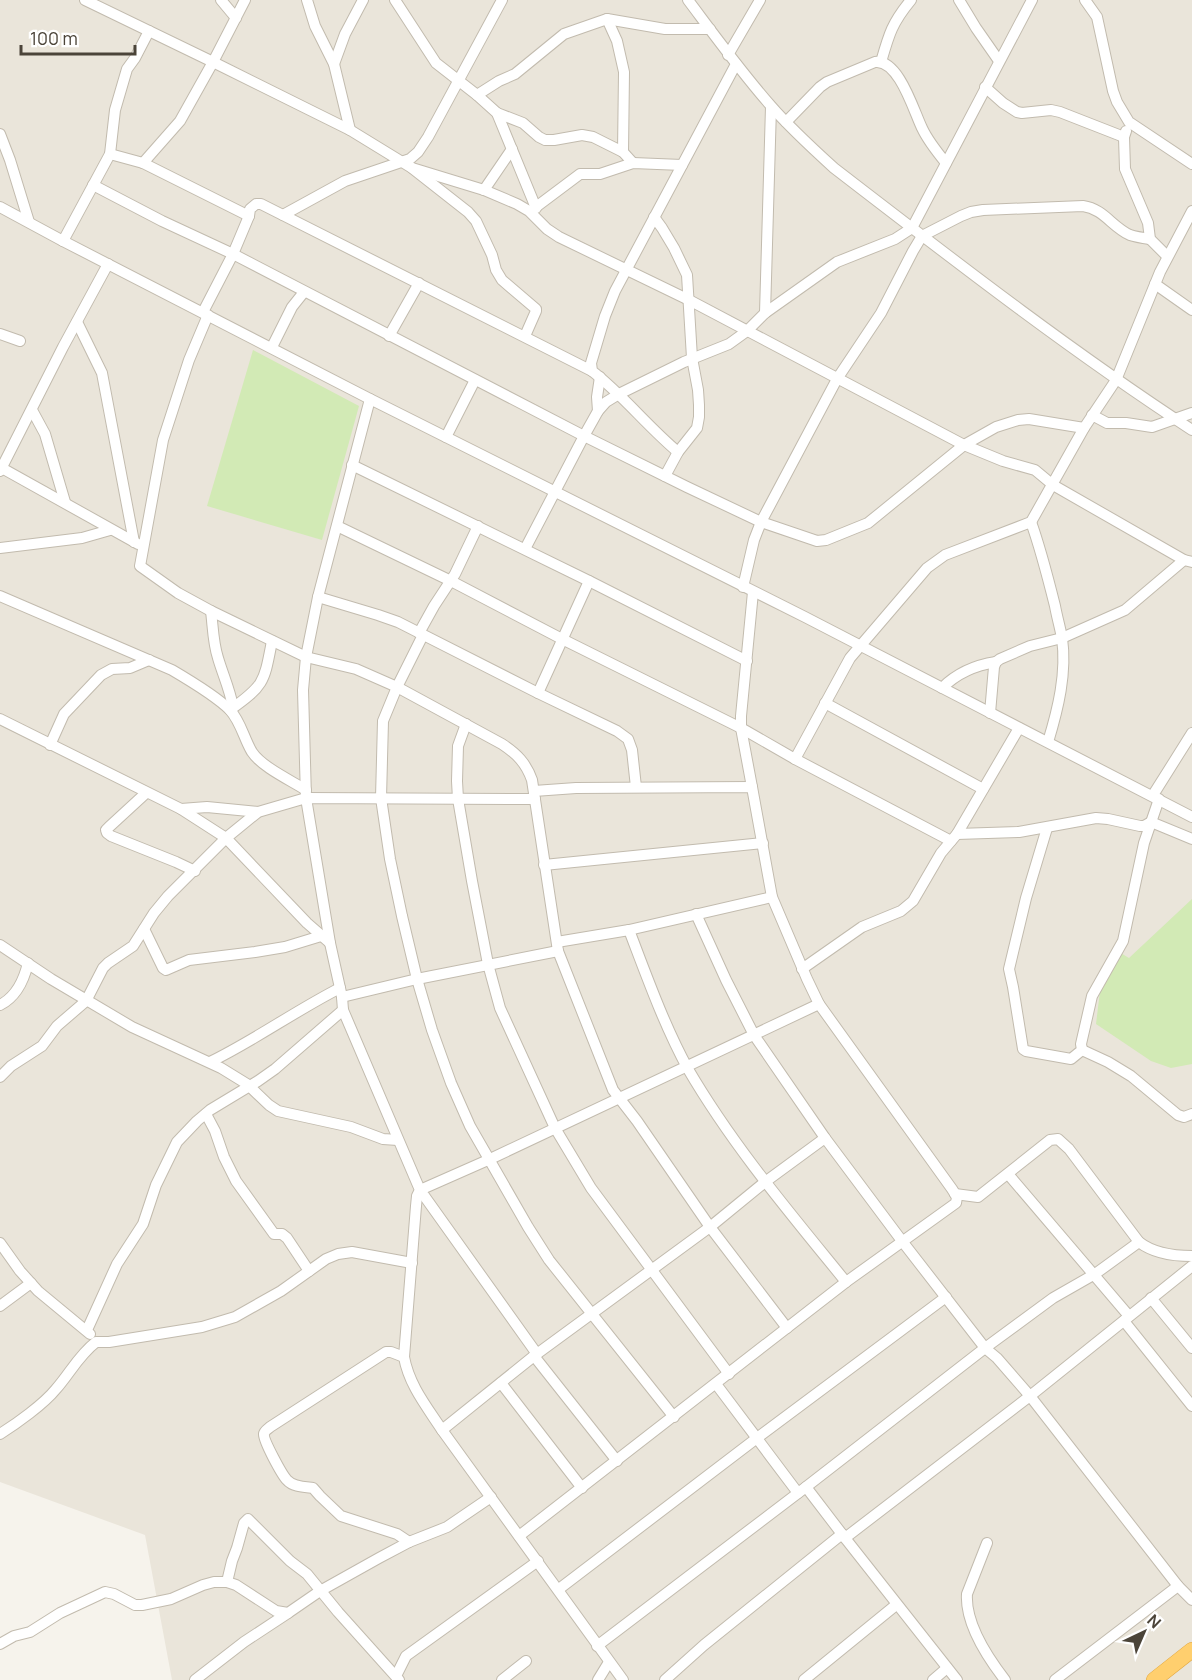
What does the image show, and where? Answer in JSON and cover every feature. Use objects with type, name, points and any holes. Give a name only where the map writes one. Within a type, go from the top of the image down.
[{"type":"highway","points":[[1154,1680],[1192,1650]]},
{"type":"street","points":[[85,0],[103,4],[149,31],[350,130],[407,165],[468,212],[476,221],[502,280],[537,311],[525,336]]},
{"type":"street","points":[[221,0],[236,18]]},
{"type":"street","points":[[143,163],[180,122],[245,0]]},
{"type":"street","points":[[307,0],[309,12],[334,64],[350,130]]},
{"type":"street","points":[[334,64],[345,34],[363,0]]},
{"type":"street","points":[[395,0],[436,63],[497,113],[523,123],[538,137],[545,140],[584,135],[624,152],[633,163]]},
{"type":"street","points":[[407,165],[429,137],[502,0]]},
{"type":"street","points":[[688,0],[728,55],[771,107],[834,168],[1014,306],[1116,380],[1192,430]]},
{"type":"street","points":[[728,55],[760,0]]},
{"type":"street","points":[[881,62],[891,28],[911,0]]},
{"type":"street","points":[[958,0],[999,61]]},
{"type":"street","points":[[525,549],[584,436],[598,411],[606,402],[692,358],[723,347],[747,331],[765,313],[837,262],[895,239],[912,228],[1032,0]]},
{"type":"street","points":[[1085,0],[1096,17],[1113,92],[1129,122],[1192,164]]},
{"type":"street","points":[[477,95],[515,74],[564,34],[607,19],[665,29],[710,29]]},
{"type":"street","points":[[607,19],[617,41],[624,72],[624,152]]},
{"type":"street","points":[[63,241],[110,154],[115,110],[127,69],[149,31]]},
{"type":"street","points":[[786,122],[812,94],[827,82],[875,62],[881,62],[904,86],[922,128],[946,163]]},
{"type":"street","points":[[598,411],[596,374],[592,359],[605,316],[626,269],[736,64]]},
{"type":"street","points":[[985,87],[1017,112],[1051,110],[1060,112],[1124,137]]},
{"type":"street","points":[[765,313],[771,107]]},
{"type":"street","points":[[497,113],[512,149],[532,210],[547,229],[559,237],[688,300],[964,445],[1003,461],[1035,470],[1053,485],[1188,561],[1125,610],[1062,638],[1014,652],[996,662],[961,673],[942,688]]},
{"type":"street","points":[[1129,122],[1124,137],[1125,169],[1148,223],[1150,239]]},
{"type":"street","points":[[0,134],[29,222]]},
{"type":"street","points":[[484,190],[512,149]]},
{"type":"street","points":[[110,154],[143,163],[249,216]]},
{"type":"street","points":[[532,210],[580,174],[600,174],[633,163],[682,165]]},
{"type":"street","points":[[283,215],[345,181],[363,174],[407,165],[484,190],[532,210]]},
{"type":"street","points":[[93,185],[233,254],[665,476],[761,522],[817,541],[826,540],[868,523],[964,445],[996,426],[1029,419],[1084,428]]},
{"type":"street","points":[[139,545],[163,440],[189,360],[206,313],[233,254],[250,209],[256,204],[261,204],[596,374],[678,452]]},
{"type":"street","points":[[519,1536],[846,1282],[956,1203],[956,1194],[819,1004],[772,897],[741,728],[741,703],[747,661],[748,589],[752,547],[761,522],[837,379],[881,313],[922,236],[971,212],[1083,206],[1101,212],[1130,235],[1150,239],[1167,256]]},
{"type":"street","points":[[1,208],[370,399],[859,645],[1192,817]]},
{"type":"street","points":[[795,759],[843,668],[859,645],[932,563],[954,551],[1031,522],[1084,428],[1116,380],[1167,256],[1192,212]]},
{"type":"street","points":[[654,217],[687,275],[692,358],[698,390],[698,423],[665,476]]},
{"type":"street","points":[[108,264],[1,468],[139,545]]},
{"type":"street","points":[[389,336],[419,283]]},
{"type":"street","points":[[1155,284],[1192,310]]},
{"type":"street","points":[[272,347],[292,307],[304,292]]},
{"type":"street","points":[[77,322],[102,373],[139,545],[140,566],[178,593],[272,641],[306,657],[356,669],[397,687],[466,724],[514,752],[523,760],[529,771],[535,795],[557,946],[613,1090],[638,1121],[710,1227],[788,1328]]},
{"type":"street","points":[[0,334],[20,341]]},
{"type":"street","points":[[446,437],[475,380]]},
{"type":"street","points":[[370,399],[318,597],[306,657],[303,690],[306,794],[326,940],[341,993],[343,1010],[420,1190],[536,1355],[617,1461]]},
{"type":"street","points":[[32,410],[45,434],[65,502]]},
{"type":"street","points":[[1092,415],[1107,423],[1152,427],[1192,413]]},
{"type":"street","points":[[352,465],[747,661]]},
{"type":"street","points":[[1031,522],[1040,546],[1062,638],[1063,665],[1060,691],[1048,742]]},
{"type":"street","points":[[337,526],[451,581],[741,728],[795,759],[954,837],[1019,832],[1096,818],[1140,826],[1151,822]]},
{"type":"street","points":[[478,526],[451,581],[434,606],[383,721],[381,798],[397,894],[417,979],[432,1030],[451,1083],[488,1160],[538,1244],[674,1417]]},
{"type":"street","points":[[0,548],[82,538],[110,530]]},
{"type":"street","points":[[538,693],[589,581]]},
{"type":"street","points":[[0,596],[172,670],[231,708]]},
{"type":"street","points":[[318,597],[387,618],[617,731],[628,739],[632,750],[636,787]]},
{"type":"street","points":[[211,611],[214,645],[231,692],[231,708],[252,752],[306,794]]},
{"type":"street","points":[[231,708],[258,687],[264,678],[272,641]]},
{"type":"street","points":[[50,745],[64,714],[101,675],[112,669],[130,668],[149,660]]},
{"type":"street","points":[[990,713],[996,662]]},
{"type":"street","points":[[825,703],[983,789]]},
{"type":"street","points":[[0,719],[181,809],[226,838],[326,940]]},
{"type":"street","points":[[466,724],[458,746],[458,799],[488,964],[500,1008],[555,1128],[591,1188],[729,1374]]},
{"type":"street","points":[[802,969],[862,927],[901,911],[910,904],[917,896],[941,853],[954,837],[1019,728]]},
{"type":"street","points":[[1082,1050],[1082,1039],[1092,996],[1123,941],[1156,797],[1192,733]]},
{"type":"street","points":[[0,1077],[17,1062],[42,1046],[57,1026],[86,1001],[103,968],[133,946],[162,904],[226,838],[258,812],[306,794],[458,799],[535,795],[567,788],[752,787]]},
{"type":"street","points":[[146,793],[106,830],[107,833],[195,871]]},
{"type":"street","points":[[181,809],[207,807],[258,812]]},
{"type":"street","points":[[1151,822],[1192,839]]},
{"type":"street","points":[[1047,828],[1026,898],[1009,969],[1010,977],[1023,1049],[1071,1059],[1082,1050]]},
{"type":"street","points":[[544,865],[763,843]]},
{"type":"street","points":[[210,1062],[239,1047],[310,1003],[341,993],[488,964],[772,897]]},
{"type":"street","points":[[696,914],[754,1035],[825,1138],[985,1348],[997,1358],[1030,1396],[1178,1586],[1192,1600]]},
{"type":"street","points":[[144,929],[163,968],[168,970],[189,960],[326,940]]},
{"type":"street","points":[[629,930],[655,999],[687,1066],[731,1137],[846,1282]]},
{"type":"street","points":[[0,945],[86,1001],[151,1037],[210,1062],[240,1080],[268,1105],[281,1112],[351,1127],[383,1139],[398,1140]]},
{"type":"street","points":[[0,1005],[6,1002],[24,981],[28,963]]},
{"type":"street","points":[[623,1680],[442,1430],[410,1378],[404,1357],[417,1196],[420,1190],[819,1004]]},
{"type":"street","points":[[87,1330],[117,1264],[143,1224],[156,1185],[177,1142],[206,1114],[275,1069],[343,1010]]},
{"type":"street","points":[[1082,1050],[1131,1076],[1178,1115],[1184,1117],[1192,1114]]},
{"type":"street","points":[[206,1114],[224,1157],[243,1193],[274,1234],[282,1234],[287,1238],[309,1271]]},
{"type":"street","points":[[442,1430],[536,1355],[710,1227],[765,1182],[825,1138]]},
{"type":"street","points":[[956,1194],[978,1197],[1054,1139],[1061,1141],[1070,1149],[1139,1242],[1155,1250],[1179,1256],[1192,1256]]},
{"type":"street","points":[[1008,1174],[1095,1274],[1192,1406]]},
{"type":"street","points":[[597,1646],[985,1348],[1053,1298],[1095,1274],[1139,1242]]},
{"type":"street","points":[[0,1244],[38,1291],[87,1330],[96,1342]]},
{"type":"street","points":[[0,1434],[15,1425],[55,1391],[81,1356],[96,1342],[132,1339],[202,1327],[235,1317],[282,1291],[326,1259],[338,1254],[352,1252],[412,1263]]},
{"type":"street","points":[[665,1680],[704,1645],[843,1536],[1030,1396],[1192,1266]]},
{"type":"street","points":[[0,1306],[31,1282]]},
{"type":"street","points":[[559,1589],[946,1297]]},
{"type":"street","points":[[1151,1298],[1192,1348]]},
{"type":"street","points":[[404,1357],[386,1352],[270,1427],[264,1435],[267,1445],[288,1482],[299,1487],[314,1488],[341,1516],[397,1534],[409,1542]]},
{"type":"street","points":[[501,1383],[582,1488]]},
{"type":"street","points":[[716,1384],[757,1438],[843,1536],[957,1680]]},
{"type":"street","points":[[203,1678],[244,1642],[321,1591],[409,1542],[447,1527],[491,1497]]},
{"type":"street","points":[[227,1582],[243,1523],[248,1520],[290,1561],[307,1574],[397,1678],[406,1656],[538,1561]]},
{"type":"street","points":[[987,1543],[967,1594],[966,1603],[973,1625],[989,1659],[1005,1680]]},
{"type":"street","points":[[0,1644],[14,1636],[30,1632],[60,1613],[105,1592],[135,1605],[142,1605],[171,1599],[214,1582],[227,1582],[236,1585],[276,1611],[288,1613]]},
{"type":"street","points":[[1055,1680],[1178,1586]]},
{"type":"street","points":[[804,1680],[896,1605]]},
{"type":"street","points":[[502,1680],[526,1661]]},
{"type":"street","points":[[598,1680],[609,1662]]},
{"type":"street","points":[[933,1680],[947,1668]]},
{"type":"shaded area","points":[[0,0],[1192,0],[1192,1680],[172,1680],[145,1535],[0,1482]]},
{"type":"green space","points":[[253,350],[359,406],[322,540],[207,506]]},
{"type":"green space","points":[[1192,899],[1192,1064],[1171,1068],[1151,1061],[1096,1024],[1100,991],[1119,952],[1129,958]]}]
